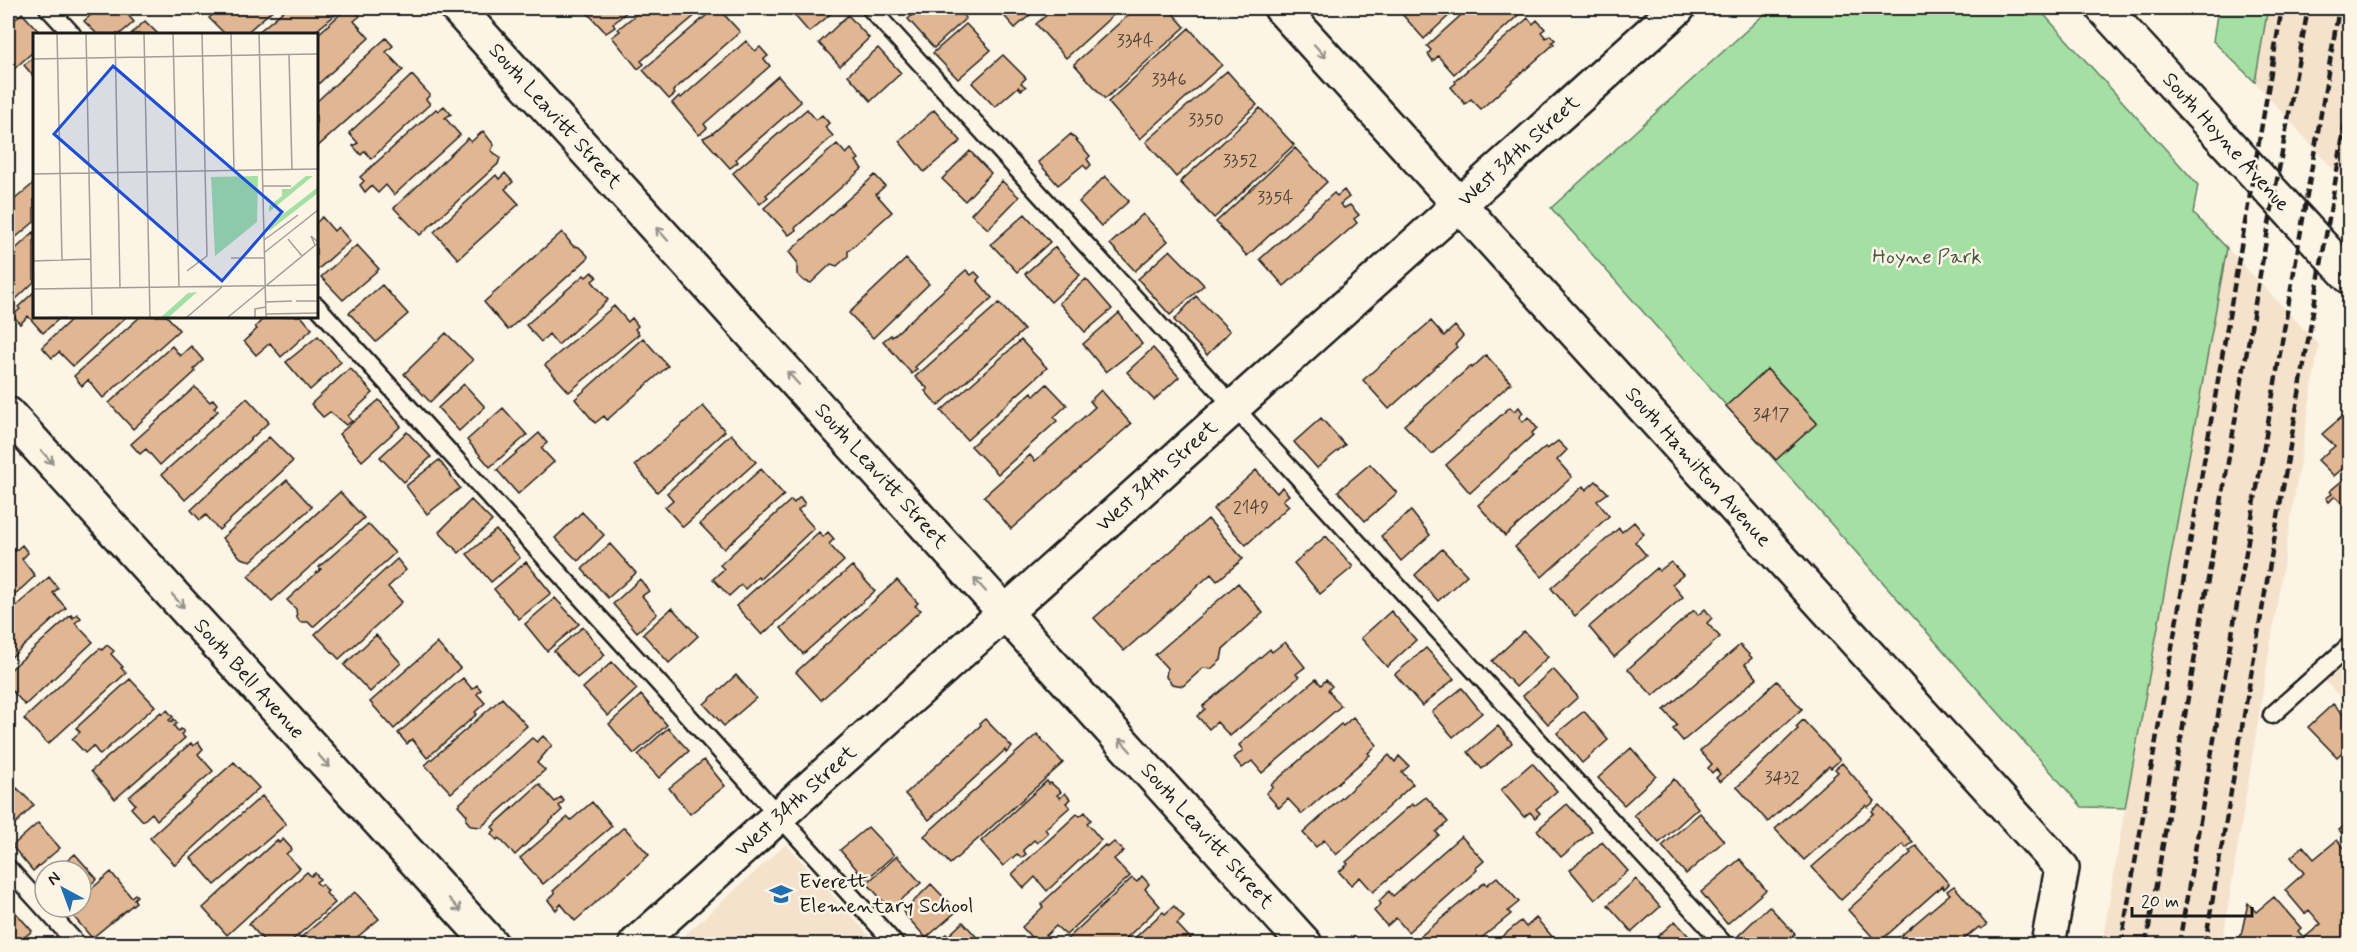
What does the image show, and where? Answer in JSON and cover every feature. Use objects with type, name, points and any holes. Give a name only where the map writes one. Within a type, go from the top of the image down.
[{"type":"street","name":"South Leavitt Street","points":[[457,8],[1305,945]]},
{"type":"street","name":"South Hamilton Avenue","points":[[1281,8],[2062,868],[2048,945]]},
{"type":"street","name":"West 34th Street","points":[[636,945],[1678,8]]},
{"type":"street","name":"South Hoyne Avenue","points":[[2103,8],[2349,277]]},
{"type":"street","name":"South Bell Avenue","points":[[8,414],[490,945]]},
{"type":"lane","points":[[48,8],[71,33]]},
{"type":"lane","points":[[870,8],[1724,945]]},
{"type":"lane","points":[[318,307],[895,945]]},
{"type":"lane","points":[[2272,715],[2349,645]]},
{"type":"lane","points":[[8,868],[77,945]]},
{"type":"shaded area","points":[[2218,8],[2349,8],[2349,187],[2255,82],[2213,41]]},
{"type":"shaded area","points":[[2349,187],[2349,219],[2344,213]]},
{"type":"shaded area","points":[[2227,248],[2319,345],[2222,944],[2102,944],[2125,808]]},
{"type":"shaded area","points":[[2349,645],[2349,707],[2318,673]]},
{"type":"shaded area","name":"Everett Elementary School","points":[[786,844],[877,944],[675,944]]},
{"type":"green space","name":"Hoyne Park","points":[[1771,8],[2038,8],[2198,185],[2193,213],[2227,248],[2125,808],[2082,807],[1551,208]]},
{"type":"green space","points":[[2218,8],[2268,8],[2255,82],[2213,41]]},
{"type":"building","points":[[99,8],[122,8],[134,22],[121,33],[96,33],[84,21]]},
{"type":"building","points":[[220,8],[275,8],[246,33],[224,33],[209,18]]},
{"type":"building","points":[[287,8],[337,8],[340,11],[313,33],[257,33]]},
{"type":"building","points":[[583,8],[631,8],[613,24],[615,27],[606,33]]},
{"type":"building","points":[[644,8],[704,8],[641,61],[644,64],[638,69],[612,37],[620,31],[618,29]]},
{"type":"building","points":[[715,8],[718,8],[740,32],[673,91],[675,94],[669,99],[643,70]]},
{"type":"building","points":[[788,8],[838,8],[809,32]]},
{"type":"building","points":[[920,8],[956,8],[966,18],[934,48],[908,19]]},
{"type":"building","points":[[997,8],[1038,8],[1015,28]]},
{"type":"building","points":[[1055,8],[1121,8],[1066,58],[1036,24]]},
{"type":"building","points":[[1136,8],[1168,8],[1185,27],[1105,99],[1074,64]]},
{"type":"building","points":[[1407,8],[1457,8],[1424,39],[1401,13]]},
{"type":"building","points":[[1469,8],[1526,8],[1454,74],[1438,56],[1433,61],[1428,54],[1431,50],[1427,46]]},
{"type":"building","points":[[346,9],[350,13],[354,10],[360,16],[354,21],[369,38],[318,84],[318,34]]},
{"type":"building","points":[[22,13],[40,33],[33,33],[33,52],[14,69],[8,61],[8,26]]},
{"type":"building","points":[[848,15],[869,38],[840,66],[819,43]]},
{"type":"building","points":[[1528,18],[1533,24],[1537,20],[1545,29],[1541,32],[1546,38],[1550,35],[1555,40],[1552,42],[1554,44],[1481,109],[1471,99],[1465,104],[1451,87],[1456,83],[1455,81]]},
{"type":"building","points":[[145,21],[157,33],[132,33]]},
{"type":"building","points":[[966,24],[991,50],[958,79],[933,53]]},
{"type":"building","points":[[1189,28],[1222,65],[1140,139],[1108,102]]},
{"type":"building","points":[[386,38],[393,46],[386,52],[403,70],[318,146],[318,100]]},
{"type":"building","points":[[746,41],[755,51],[760,47],[768,56],[764,59],[770,66],[704,124],[707,128],[699,135],[672,103],[679,96],[681,98]]},
{"type":"building","points":[[878,48],[901,73],[871,101],[848,75]]},
{"type":"building","points":[[1003,55],[1026,78],[1021,83],[1026,87],[1021,90],[1018,87],[995,107],[972,83]]},
{"type":"building","points":[[33,58],[33,76],[24,65]]},
{"type":"building","points":[[1227,71],[1257,105],[1176,177],[1146,142]]},
{"type":"building","points":[[412,75],[430,95],[426,99],[430,104],[371,159],[365,151],[361,155],[353,146],[358,143],[349,133]]},
{"type":"building","points":[[778,76],[801,102],[736,159],[738,162],[730,168],[703,138],[713,133]]},
{"type":"building","points":[[444,106],[451,114],[445,118],[460,135],[394,195],[386,185],[378,193],[371,186],[365,192],[360,185],[364,181],[360,177],[436,109],[438,111]]},
{"type":"building","points":[[1260,108],[1294,145],[1214,218],[1180,182]]},
{"type":"building","points":[[807,109],[816,120],[822,115],[829,123],[825,127],[833,136],[766,195],[768,197],[760,204],[733,173]]},
{"type":"building","points":[[934,110],[961,141],[924,172],[899,141]]},
{"type":"building","points":[[483,131],[494,145],[491,150],[500,158],[498,164],[420,235],[394,208],[468,138],[471,142]]},
{"type":"building","points":[[1071,134],[1090,156],[1087,159],[1091,165],[1087,169],[1083,165],[1058,185],[1038,162]]},
{"type":"building","points":[[837,144],[846,154],[851,149],[859,159],[856,161],[862,169],[789,235],[764,208]]},
{"type":"building","points":[[1295,148],[1327,182],[1247,256],[1216,222]]},
{"type":"building","points":[[970,151],[991,173],[965,201],[942,179]]},
{"type":"building","points":[[505,173],[513,182],[505,189],[519,204],[458,259],[434,232],[496,175],[499,179]]},
{"type":"building","points":[[875,175],[885,186],[876,194],[892,212],[848,251],[848,256],[837,266],[831,264],[811,283],[804,281],[797,274],[797,262],[789,252]]},
{"type":"building","points":[[1105,176],[1129,201],[1101,226],[1079,202]]},
{"type":"building","points":[[1002,181],[1019,197],[988,229],[971,214]]},
{"type":"building","points":[[33,184],[33,223],[8,244],[8,205]]},
{"type":"building","points":[[1344,190],[1349,197],[1340,204],[1344,208],[1350,205],[1359,215],[1354,219],[1357,223],[1284,286],[1260,259],[1334,193],[1337,196]]},
{"type":"building","points":[[1025,214],[1050,242],[1017,272],[991,244]]},
{"type":"building","points":[[1143,214],[1168,241],[1135,271],[1110,244]]},
{"type":"building","points":[[322,217],[334,231],[338,227],[350,241],[318,269],[318,221]]},
{"type":"building","points":[[562,232],[573,246],[579,247],[588,256],[587,259],[508,330],[484,302]]},
{"type":"building","points":[[33,233],[33,283],[13,302],[8,296],[8,256]]},
{"type":"building","points":[[357,245],[379,269],[343,300],[321,277]]},
{"type":"building","points":[[1055,247],[1080,275],[1051,302],[1025,274]]},
{"type":"building","points":[[1170,250],[1204,285],[1170,315],[1138,279]]},
{"type":"building","points":[[906,259],[929,284],[873,338],[849,313]]},
{"type":"building","points":[[966,270],[971,275],[975,272],[980,277],[977,280],[992,298],[915,367],[917,369],[912,374],[883,341],[891,335],[892,337]]},
{"type":"building","points":[[592,272],[597,277],[592,281],[608,300],[558,345],[549,334],[541,342],[526,325],[584,275],[586,277]]},
{"type":"building","points":[[1086,279],[1112,309],[1085,332],[1059,303]]},
{"type":"building","points":[[382,285],[408,314],[376,342],[349,313]]},
{"type":"building","points":[[33,293],[33,318],[60,318],[43,333],[28,316],[20,324],[13,315],[20,309],[18,307]]},
{"type":"building","points":[[1196,296],[1230,331],[1207,355],[1174,320]]},
{"type":"building","points":[[999,303],[1024,330],[938,406],[925,391],[928,389],[915,377]]},
{"type":"building","points":[[614,306],[628,322],[632,318],[638,326],[635,329],[639,334],[569,392],[545,365]]},
{"type":"building","points":[[1119,313],[1142,344],[1106,372],[1083,344]]},
{"type":"building","points":[[73,318],[125,318],[73,366],[59,352],[52,358],[42,347]]},
{"type":"building","points":[[139,318],[169,318],[179,330],[103,398],[88,380],[82,386],[74,376]]},
{"type":"building","points":[[264,318],[303,318],[312,329],[281,357],[270,343],[256,355],[244,341],[257,329],[255,327]]},
{"type":"building","points":[[1431,321],[1444,336],[1455,326],[1463,336],[1455,345],[1457,347],[1389,409],[1363,380]]},
{"type":"building","points":[[446,333],[473,360],[430,402],[404,374]]},
{"type":"building","points":[[318,336],[341,362],[310,390],[286,362]]},
{"type":"building","points":[[643,338],[668,366],[607,420],[604,416],[595,423],[575,399]]},
{"type":"building","points":[[1021,340],[1047,368],[967,440],[941,411]]},
{"type":"building","points":[[172,346],[180,356],[191,346],[203,360],[194,369],[195,372],[133,429],[109,403]]},
{"type":"building","points":[[1153,348],[1179,377],[1154,400],[1127,372]]},
{"type":"building","points":[[1486,355],[1511,383],[1432,454],[1404,425]]},
{"type":"building","points":[[350,368],[373,393],[348,416],[352,421],[346,425],[330,412],[323,417],[311,404]]},
{"type":"building","points":[[1767,369],[1817,423],[1776,460],[1726,406]]},
{"type":"building","points":[[464,384],[485,407],[459,431],[438,408]]},
{"type":"building","points":[[1047,384],[1067,405],[1054,417],[1057,421],[998,474],[971,446],[1032,392],[1034,396]]},
{"type":"building","points":[[195,387],[210,402],[213,399],[217,404],[214,408],[218,411],[160,465],[146,449],[140,454],[131,444]]},
{"type":"building","points":[[1101,390],[1131,424],[1011,529],[984,496],[1030,455],[1035,461],[1095,407],[1090,401]]},
{"type":"building","points":[[247,398],[269,422],[185,500],[162,474]]},
{"type":"building","points":[[379,400],[401,426],[362,461],[339,434]]},
{"type":"building","points":[[703,406],[725,431],[657,492],[635,465]]},
{"type":"building","points":[[1510,407],[1514,411],[1519,407],[1523,413],[1519,417],[1523,422],[1528,417],[1537,428],[1532,433],[1533,435],[1470,493],[1446,465]]},
{"type":"building","points":[[503,408],[527,435],[490,467],[467,440]]},
{"type":"building","points":[[2350,410],[2350,462],[2334,476],[2318,460],[2335,446],[2322,434]]},
{"type":"building","points":[[1321,418],[1345,445],[1317,468],[1294,442]]},
{"type":"building","points":[[407,432],[431,457],[404,482],[380,457]]},
{"type":"building","points":[[539,433],[547,443],[541,448],[554,462],[518,494],[497,470]]},
{"type":"building","points":[[731,434],[756,462],[683,527],[665,507],[673,500],[667,493]]},
{"type":"building","points":[[269,437],[293,461],[219,530],[206,515],[200,520],[191,510]]},
{"type":"building","points":[[1558,441],[1567,450],[1557,460],[1572,477],[1505,536],[1478,505],[1545,447],[1547,449]]},
{"type":"building","points":[[439,460],[460,488],[427,514],[406,486]]},
{"type":"building","points":[[1370,464],[1397,493],[1365,521],[1338,491]]},
{"type":"building","points":[[761,469],[784,495],[724,549],[700,524]]},
{"type":"building","points":[[1256,470],[1277,493],[1282,487],[1289,495],[1283,500],[1289,506],[1246,545],[1213,509]]},
{"type":"building","points":[[2350,474],[2350,512],[2335,496],[2329,502],[2326,498],[2332,494],[2330,491]]},
{"type":"building","points":[[287,480],[312,507],[251,561],[241,558],[222,538]]},
{"type":"building","points":[[1596,481],[1608,493],[1597,501],[1609,516],[1542,577],[1515,547],[1583,486],[1586,490]]},
{"type":"building","points":[[340,492],[364,518],[272,601],[248,576]]},
{"type":"building","points":[[800,497],[805,504],[798,510],[814,528],[760,579],[758,577],[745,589],[741,585],[729,596],[713,579],[724,569],[720,565],[791,500],[794,503]]},
{"type":"building","points":[[471,500],[492,521],[459,553],[439,532]]},
{"type":"building","points":[[1411,511],[1430,535],[1401,561],[1381,536]]},
{"type":"building","points":[[582,512],[604,535],[578,561],[555,538]]},
{"type":"building","points":[[1208,519],[1243,559],[1217,581],[1211,574],[1124,651],[1094,618]]},
{"type":"building","points":[[1634,522],[1644,534],[1635,542],[1646,555],[1575,616],[1551,588],[1619,528],[1622,532]]},
{"type":"building","points":[[368,524],[395,553],[313,627],[308,622],[300,622],[296,609],[287,600],[321,569],[319,567]]},
{"type":"building","points":[[496,530],[520,558],[491,582],[467,554]]},
{"type":"building","points":[[819,532],[823,537],[828,532],[834,539],[829,544],[844,561],[762,635],[736,606]]},
{"type":"building","points":[[1326,536],[1353,567],[1320,594],[1294,563]]},
{"type":"building","points":[[610,544],[636,573],[608,598],[582,569]]},
{"type":"building","points":[[22,545],[28,553],[22,559],[35,576],[8,601],[8,552],[12,548],[15,551]]},
{"type":"building","points":[[1442,549],[1467,575],[1438,601],[1415,575]]},
{"type":"building","points":[[397,559],[406,570],[388,587],[402,602],[339,659],[315,634]]},
{"type":"building","points":[[526,562],[551,593],[519,619],[494,589]]},
{"type":"building","points":[[1671,562],[1683,575],[1672,584],[1683,597],[1614,657],[1589,627],[1657,568],[1659,571]]},
{"type":"building","points":[[852,566],[875,591],[803,654],[781,628]]},
{"type":"building","points":[[49,577],[58,588],[53,593],[66,608],[8,660],[8,613]]},
{"type":"building","points":[[640,579],[649,591],[642,596],[657,614],[637,632],[613,604]]},
{"type":"building","points":[[897,580],[918,603],[915,606],[921,610],[821,700],[796,672]]},
{"type":"building","points":[[1238,583],[1263,613],[1223,649],[1221,660],[1211,669],[1203,668],[1183,686],[1172,684],[1166,677],[1167,668],[1155,655]]},
{"type":"building","points":[[555,598],[579,624],[547,651],[525,624]]},
{"type":"building","points":[[672,608],[698,636],[669,663],[643,634]]},
{"type":"building","points":[[1705,609],[1712,618],[1707,623],[1720,637],[1653,696],[1628,669],[1694,610],[1698,615]]},
{"type":"building","points":[[1391,611],[1416,640],[1387,667],[1361,638]]},
{"type":"building","points":[[77,614],[81,618],[75,623],[93,642],[25,705],[8,686],[8,672],[71,615],[73,618]]},
{"type":"building","points":[[583,627],[605,655],[577,678],[554,651]]},
{"type":"building","points":[[1524,631],[1548,657],[1516,687],[1492,661]]},
{"type":"building","points":[[376,635],[401,663],[370,692],[344,665]]},
{"type":"building","points":[[1285,642],[1305,667],[1296,674],[1299,677],[1230,736],[1217,722],[1209,729],[1197,716],[1205,709],[1203,706],[1270,649],[1272,652]]},
{"type":"building","points":[[437,643],[460,668],[394,729],[370,702]]},
{"type":"building","points":[[107,645],[114,651],[111,654],[126,673],[48,744],[24,719],[100,648],[102,650]]},
{"type":"building","points":[[1740,645],[1752,658],[1745,664],[1757,678],[1683,741],[1673,729],[1677,725],[1664,710]]},
{"type":"building","points":[[1426,648],[1454,679],[1422,706],[1395,674]]},
{"type":"building","points":[[612,662],[637,689],[608,716],[583,688]]},
{"type":"building","points":[[1553,669],[1578,697],[1548,724],[1523,696]]},
{"type":"building","points":[[736,675],[756,698],[724,726],[704,704]]},
{"type":"building","points":[[463,678],[472,689],[477,685],[481,690],[477,694],[485,703],[475,712],[477,714],[427,758],[412,739],[407,744],[398,733]]},
{"type":"building","points":[[130,679],[155,706],[100,755],[93,746],[85,753],[72,739],[80,732],[76,728]]},
{"type":"building","points":[[1316,679],[1321,685],[1326,680],[1332,686],[1328,690],[1341,706],[1262,773],[1252,761],[1242,768],[1234,758],[1243,750],[1239,745]]},
{"type":"building","points":[[1777,681],[1802,709],[1720,782],[1716,778],[1720,774],[1716,769],[1712,773],[1708,768],[1712,764],[1700,751]]},
{"type":"building","points":[[1462,688],[1482,713],[1453,737],[1432,712]]},
{"type":"building","points":[[641,695],[667,725],[634,754],[609,724]]},
{"type":"building","points":[[502,698],[527,726],[451,793],[425,765]]},
{"type":"building","points":[[2333,704],[2350,722],[2350,745],[2337,757],[2308,727]]},
{"type":"building","points":[[167,710],[173,717],[169,720],[171,722],[174,719],[177,723],[174,726],[178,731],[181,729],[184,732],[181,734],[185,738],[115,799],[91,771],[161,712],[162,714]]},
{"type":"building","points":[[1584,711],[1608,740],[1582,763],[1557,733]]},
{"type":"building","points":[[1353,717],[1377,745],[1368,753],[1370,755],[1302,814],[1288,799],[1279,808],[1266,793],[1273,787],[1271,785],[1341,724],[1343,726]]},
{"type":"building","points":[[985,719],[1012,747],[1006,753],[1005,750],[929,820],[905,794]]},
{"type":"building","points":[[1803,720],[1840,760],[1831,768],[1829,766],[1768,822],[1737,787],[1798,729],[1796,727]]},
{"type":"building","points":[[1498,726],[1512,743],[1482,769],[1468,752]]},
{"type":"building","points":[[668,728],[689,751],[659,778],[638,755]]},
{"type":"building","points":[[1037,734],[1063,763],[950,864],[924,836]]},
{"type":"building","points":[[543,736],[552,745],[537,763],[545,770],[481,827],[471,826],[466,820],[467,815],[458,805],[532,738],[537,742]]},
{"type":"building","points":[[198,742],[203,749],[198,754],[213,771],[157,820],[152,813],[143,821],[131,808],[135,804],[129,797],[191,743],[193,746]]},
{"type":"building","points":[[1631,748],[1656,776],[1624,805],[1598,778]]},
{"type":"building","points":[[1389,755],[1395,762],[1399,756],[1409,766],[1402,772],[1413,784],[1336,855],[1324,840],[1316,847],[1303,833]]},
{"type":"building","points":[[704,760],[725,786],[690,814],[669,788]]},
{"type":"building","points":[[234,762],[259,788],[175,865],[150,838]]},
{"type":"building","points":[[1532,763],[1557,791],[1536,809],[1540,813],[1535,818],[1530,812],[1524,817],[1501,790]]},
{"type":"building","points":[[1842,763],[1875,801],[1868,807],[1866,805],[1804,860],[1775,829],[1838,772],[1835,769]]},
{"type":"building","points":[[1674,779],[1698,808],[1659,843],[1634,815]]},
{"type":"building","points":[[1047,781],[1061,792],[1057,795],[1060,798],[1065,793],[1070,799],[1066,803],[1070,807],[1045,829],[1048,833],[1037,843],[1034,840],[1023,850],[1026,854],[1021,858],[1017,854],[1003,866],[981,841]]},
{"type":"building","points":[[539,784],[555,802],[561,797],[564,801],[559,806],[562,810],[515,855],[499,838],[497,840],[491,834],[495,830],[492,827]]},
{"type":"building","points":[[17,788],[34,805],[8,831],[8,797]]},
{"type":"building","points":[[262,796],[286,824],[215,885],[191,858]]},
{"type":"building","points":[[1426,797],[1448,822],[1436,832],[1439,835],[1373,892],[1360,877],[1351,885],[1339,872],[1348,864],[1346,862],[1412,804],[1414,806]]},
{"type":"building","points":[[592,802],[612,826],[543,884],[520,858],[568,817],[571,820]]},
{"type":"building","points":[[1567,804],[1592,831],[1561,857],[1537,830]]},
{"type":"building","points":[[1879,805],[1913,842],[1906,848],[1903,844],[1841,900],[1812,867],[1874,813],[1872,811]]},
{"type":"building","points":[[1085,812],[1091,820],[1087,823],[1101,840],[1047,891],[1035,877],[1024,888],[1012,874],[1077,814],[1080,816]]},
{"type":"building","points":[[1700,813],[1724,841],[1686,874],[1662,846]]},
{"type":"building","points":[[2350,821],[2350,842],[2339,830]]},
{"type":"building","points":[[38,823],[60,848],[47,859],[33,859],[33,871],[12,846]]},
{"type":"building","points":[[624,827],[649,855],[575,921],[561,904],[556,910],[548,900],[555,893],[553,891]]},
{"type":"building","points":[[868,827],[894,855],[866,880],[840,850]]},
{"type":"building","points":[[1461,836],[1484,861],[1476,868],[1477,870],[1408,932],[1396,918],[1387,926],[1374,911],[1381,904],[1379,901],[1389,891],[1393,896]]},
{"type":"building","points":[[283,839],[292,849],[286,854],[300,868],[227,935],[203,908],[277,840],[279,843]]},
{"type":"building","points":[[2337,840],[2350,854],[2350,944],[2239,944],[2248,903],[2256,912],[2274,897],[2301,928],[2298,931],[2304,938],[2321,924],[2309,910],[2305,914],[2285,890],[2304,873],[2291,857],[2303,846],[2314,859]]},
{"type":"building","points":[[1114,842],[1124,851],[1114,859],[1130,876],[1066,935],[1056,926],[1037,944],[1022,927],[1043,907],[1041,904],[1105,845],[1107,848]]},
{"type":"building","points":[[1602,842],[1628,871],[1595,900],[1570,870]]},
{"type":"building","points":[[1916,846],[1949,884],[1944,889],[1942,886],[1878,943],[1848,910]]},
{"type":"building","points":[[75,854],[79,859],[69,859]]},
{"type":"building","points":[[897,856],[921,883],[890,909],[867,883]]},
{"type":"building","points":[[1740,859],[1766,890],[1727,924],[1701,892]]},
{"type":"building","points":[[111,872],[131,897],[135,894],[137,896],[134,899],[136,902],[92,938],[76,919],[93,919],[93,888]]},
{"type":"building","points":[[307,872],[311,876],[315,873],[320,879],[316,882],[320,886],[322,884],[335,903],[288,944],[267,944],[249,924]]},
{"type":"building","points":[[1142,876],[1149,884],[1145,889],[1160,906],[1120,944],[1062,944],[1132,878],[1137,882]]},
{"type":"building","points":[[1497,877],[1519,902],[1508,911],[1511,914],[1474,944],[1418,944],[1416,940],[1485,882],[1487,885]]},
{"type":"building","points":[[1636,879],[1660,907],[1632,932],[1608,905]]},
{"type":"building","points":[[931,884],[957,911],[926,938],[903,912]]},
{"type":"building","points":[[1954,886],[1987,925],[1981,929],[1979,927],[1958,944],[1891,944],[1950,894],[1947,891]]},
{"type":"building","points":[[355,892],[379,919],[349,944],[293,944]]},
{"type":"building","points":[[9,905],[32,931],[16,944],[8,944]]},
{"type":"building","points":[[1174,906],[1184,917],[1177,924],[1191,939],[1186,944],[1128,944],[1163,912],[1165,914]]},
{"type":"building","points":[[1769,906],[1795,934],[1784,944],[1747,944],[1738,936]]},
{"type":"building","points":[[1536,918],[1556,941],[1553,944],[1493,944],[1521,921],[1526,927]]},
{"type":"building","points":[[1675,921],[1696,944],[1649,944]]},
{"type":"building","points":[[963,922],[983,944],[933,944],[946,934],[948,936]]},
{"type":"railway","points":[[2121,944],[2282,8]]},
{"type":"railway","points":[[2146,944],[2259,280],[2308,8]]},
{"type":"railway","points":[[2179,944],[2339,8]]},
{"type":"railway","points":[[2205,944],[2350,95]]},
{"type":"place","name":"Everett Elementary School","points":[[781,894]]}]
